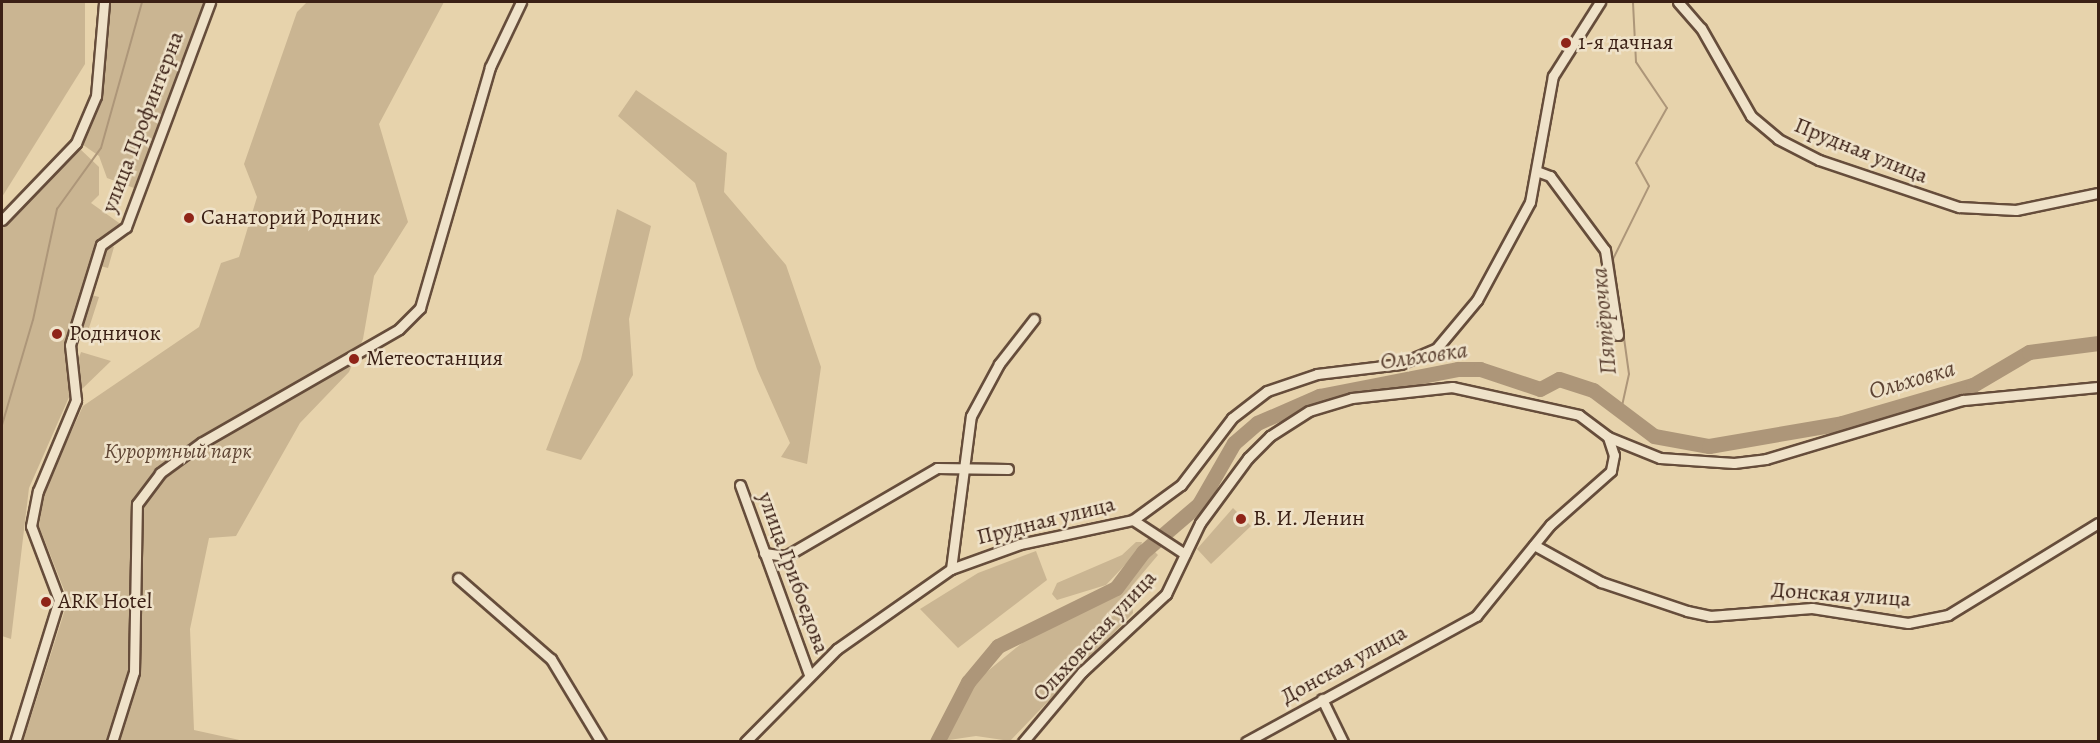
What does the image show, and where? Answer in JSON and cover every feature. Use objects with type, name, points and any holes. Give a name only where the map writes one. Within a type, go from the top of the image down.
[{"type":"street","points":[[2,220],[76,143],[96,96],[104,2]]},
{"type":"street","name":"улица Профинтерна","points":[[15,741],[59,600],[40,557],[33,514],[38,491],[76,400],[70,345],[101,245],[126,227],[210,2]]},
{"type":"street","points":[[112,741],[134,672],[137,504],[160,473],[201,443],[399,329],[420,308],[490,67],[521,2]]},
{"type":"street","name":"Прудная улица","points":[[1678,2],[1701,28],[1751,116],[1778,139],[1819,160],[1940,203],[1981,210],[2041,207],[2098,193]]},
{"type":"street","name":"Прудная улица","points":[[745,741],[809,675],[894,606],[951,569],[1020,544],[1133,520],[1181,484],[1232,418],[1267,392],[1317,374],[1400,364],[1436,349],[1477,300],[1530,202],[1539,172],[1553,76],[1601,4]]},
{"type":"street","points":[[1539,172],[1550,176],[1605,250],[1618,335]]},
{"type":"street","points":[[951,569],[963,466],[978,399],[1034,319]]},
{"type":"street","name":"Ольховская улица","points":[[1023,741],[1082,672],[1166,594],[1200,523],[1248,458],[1284,426],[1332,402],[1452,387],[1579,415],[1608,437],[1660,458],[1734,463],[1766,459],[1964,400],[2098,387]]},
{"type":"street","name":"Донская улица","points":[[1246,741],[1476,616],[1534,545],[1611,471],[1614,455],[1608,437]]},
{"type":"street","points":[[764,553],[786,556],[901,485],[937,468],[963,466],[1008,469]]},
{"type":"street","name":"улица Грибоедова","points":[[740,485],[809,675]]},
{"type":"street","points":[[1133,520],[1185,554]]},
{"type":"street","name":"Донская улица","points":[[1534,545],[1601,582],[1710,616],[1793,608],[1908,623],[1948,615],[2098,523]]},
{"type":"street","points":[[458,578],[551,659],[601,741]]},
{"type":"street","points":[[1322,699],[1342,741]]},
{"type":"green space","points":[[2,2],[85,2],[85,64],[2,197]]},
{"type":"green space","points":[[108,2],[207,2],[134,188],[107,178],[99,156],[79,142],[99,96]]},
{"type":"green space","name":"Курортный парк","points":[[307,2],[444,2],[379,124],[408,222],[374,276],[363,339],[349,372],[300,423],[236,536],[209,538],[190,629],[194,730],[244,741],[23,742],[68,600],[39,526],[44,492],[83,406],[199,327],[221,263],[239,257],[257,197],[244,164],[297,12]]},
{"type":"green space","points":[[636,90],[727,153],[724,192],[786,265],[821,367],[807,464],[781,457],[790,443],[757,369],[695,183],[618,116]]},
{"type":"green space","points":[[79,148],[99,167],[99,195],[91,203],[122,225],[98,241],[65,347],[70,395],[29,488],[11,639],[2,636],[2,226]]},
{"type":"green space","points":[[617,209],[651,226],[629,319],[633,375],[581,460],[546,450],[581,359]]},
{"type":"green space","points":[[108,245],[114,247],[108,268],[100,266],[91,295],[99,297],[86,337],[77,334],[104,248]]},
{"type":"green space","points":[[81,352],[111,361],[81,390],[78,361]]},
{"type":"green space","points":[[1233,508],[1251,526],[1211,564],[1197,549]]},
{"type":"green space","points":[[1136,542],[1142,542],[1140,549],[1106,585],[1057,600],[1052,594],[1057,583],[1122,555]]},
{"type":"green space","points":[[1152,549],[1158,555],[1131,587],[1133,613],[1010,741],[976,736],[942,741],[973,683],[1033,634],[1114,595]]},
{"type":"green space","points":[[1036,551],[1047,580],[958,648],[920,609],[978,573]]},
{"type":"waterway","points":[[2,425],[33,320],[57,209],[101,148],[142,2]]},
{"type":"waterway","name":"Пятёрочка","points":[[1620,415],[1629,374],[1613,259],[1649,186],[1636,163],[1667,108],[1636,62],[1633,2]]},
{"type":"waterway","name":"Ольховка","points":[[937,742],[968,682],[998,646],[1116,588],[1143,552],[1199,504],[1234,443],[1257,423],[1319,396],[1458,369],[1480,369],[1540,389],[1559,379],[1593,390],[1654,436],[1709,446],[1842,423],[1973,385],[2029,352],[2098,343]]},
{"type":"place","name":"1-я дачная","points":[[1566,43]]},
{"type":"place","name":"Санаторий Родник","points":[[189,218]]},
{"type":"place","name":"Родничок","points":[[57,334]]},
{"type":"place","name":"Метеостанция","points":[[354,359]]},
{"type":"place","name":"В. И. Ленин","points":[[1241,519]]},
{"type":"place","name":"ARK Hotel","points":[[46,602]]}]
